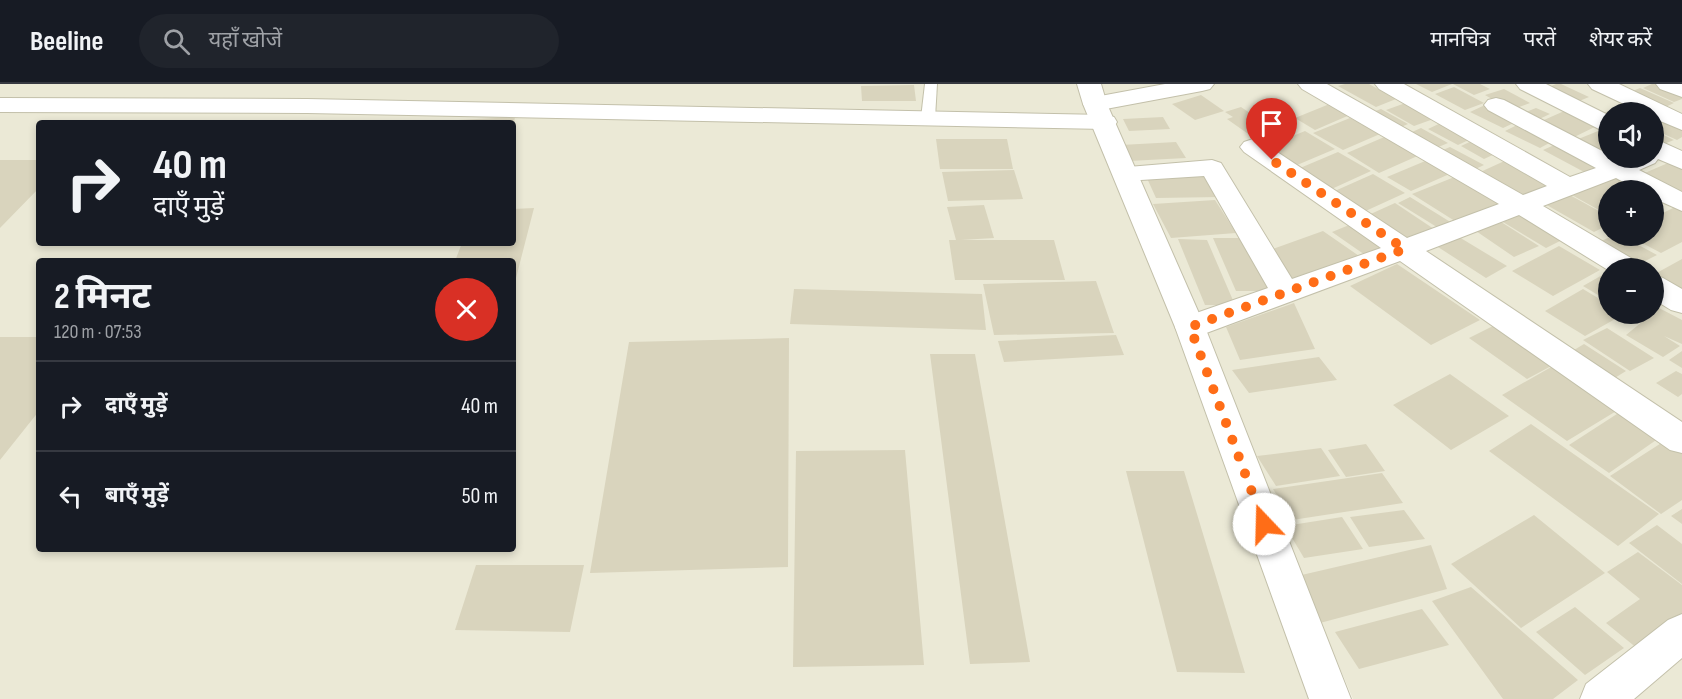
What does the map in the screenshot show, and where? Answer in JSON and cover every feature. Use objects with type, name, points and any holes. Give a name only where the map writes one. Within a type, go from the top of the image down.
[{"type":"street","points":[[0,105],[319,106],[928,118],[1096,104],[1202,84]]},
{"type":"street","points":[[1310,84],[1609,258]]},
{"type":"street","points":[[1387,84],[1568,187]]},
{"type":"street","points":[[1528,84],[1598,119]]},
{"type":"street","points":[[1600,84],[1682,123]]},
{"type":"street","points":[[1668,84],[1682,90]]},
{"type":"street","points":[[1096,104],[1190,327],[1330,699]]},
{"type":"street","points":[[1496,105],[1598,158]]},
{"type":"street","points":[[1253,147],[1682,440]]},
{"type":"street","points":[[1125,173],[1212,168],[1286,293]]},
{"type":"street","points":[[1190,327],[1405,249],[1617,168],[1682,203]]},
{"type":"street","points":[[1664,292],[1682,303]]},
{"type":"street","points":[[1601,699],[1682,633]]},
{"type":"lane","points":[[928,118],[931,84]]},
{"type":"shaded area","points":[[0,84],[1682,84],[1682,699],[1353,699],[1164,255],[1348,699],[0,699]]},
{"type":"building","points":[[1369,84],[1396,99],[1376,107],[1338,86]]},
{"type":"building","points":[[1416,84],[1452,84],[1432,92]]},
{"type":"building","points":[[1453,84],[1480,84],[1490,89],[1474,95]]},
{"type":"building","points":[[1561,84],[1589,97],[1572,104],[1542,90]]},
{"type":"building","points":[[1652,84],[1665,84],[1682,92],[1682,99],[1674,102],[1643,88]]},
{"type":"building","points":[[914,85],[916,101],[862,101],[861,86]]},
{"type":"building","points":[[1454,87],[1484,103],[1465,110],[1435,94]]},
{"type":"building","points":[[1640,88],[1674,103],[1664,108],[1664,102],[1642,102],[1625,94]]},
{"type":"building","points":[[1504,89],[1530,103],[1511,110],[1485,95]]},
{"type":"building","points":[[1201,95],[1224,111],[1195,120],[1172,104]]},
{"type":"building","points":[[1411,101],[1439,117],[1414,126],[1386,110]]},
{"type":"building","points":[[1332,103],[1352,114],[1315,130],[1295,118]]},
{"type":"building","points":[[1485,105],[1518,121],[1503,128],[1470,112]]},
{"type":"building","points":[[1241,107],[1283,135],[1261,143],[1227,119],[1233,117],[1225,112]]},
{"type":"building","points":[[1536,108],[1550,114],[1535,121],[1521,114]]},
{"type":"building","points":[[1571,108],[1598,121],[1598,125],[1568,140],[1535,124]]},
{"type":"building","points":[[1381,109],[1408,124],[1394,130],[1367,114]]},
{"type":"building","points":[[515,117],[514,120],[458,120]]},
{"type":"building","points":[[1163,117],[1170,129],[1129,131],[1123,119]]},
{"type":"building","points":[[1350,118],[1380,134],[1343,150],[1313,133]]},
{"type":"building","points":[[1664,119],[1682,128],[1682,137],[1677,140],[1664,134]]},
{"type":"building","points":[[1447,120],[1477,136],[1458,145],[1428,129]]},
{"type":"building","points":[[1519,124],[1553,141],[1540,148],[1505,131]]},
{"type":"building","points":[[1421,128],[1448,143],[1429,151],[1403,136]]},
{"type":"building","points":[[1305,131],[1335,149],[1290,168],[1261,149]]},
{"type":"building","points":[[1598,131],[1598,156],[1571,142]]},
{"type":"building","points":[[1389,135],[1422,154],[1379,173],[1347,153]]},
{"type":"building","points":[[1664,135],[1674,140],[1664,144]]},
{"type":"building","points":[[936,139],[1007,139],[1013,169],[940,169]]},
{"type":"building","points":[[1476,139],[1499,152],[1484,159],[1461,146]]},
{"type":"building","points":[[1176,142],[1186,158],[1129,161],[1121,145]]},
{"type":"building","points":[[1561,142],[1598,160],[1598,167],[1586,173],[1543,150]]},
{"type":"building","points":[[1450,147],[1484,165],[1467,173],[1433,154]]},
{"type":"building","points":[[1338,152],[1371,171],[1325,192],[1293,171]]},
{"type":"building","points":[[1511,158],[1557,183],[1522,200],[1476,174]]},
{"type":"building","points":[[1430,159],[1454,172],[1411,191],[1387,177]]},
{"type":"building","points":[[0,160],[36,160],[36,191],[0,228]]},
{"type":"building","points":[[1675,160],[1682,164],[1682,197],[1664,188],[1664,180],[1650,180],[1640,175],[1656,168],[1664,168],[1664,165]]},
{"type":"building","points":[[1014,170],[1023,199],[948,201],[942,172]]},
{"type":"building","points":[[1617,171],[1634,180],[1599,180]]},
{"type":"building","points":[[1373,174],[1405,193],[1359,214],[1328,194]]},
{"type":"building","points":[[1209,175],[1221,197],[1156,198],[1146,176]]},
{"type":"building","points":[[1457,176],[1503,203],[1458,223],[1412,194]]},
{"type":"building","points":[[1598,180],[1598,209],[1570,194]]},
{"type":"building","points":[[1568,194],[1598,210],[1598,230],[1594,232],[1545,204]]},
{"type":"building","points":[[1410,197],[1452,223],[1440,229],[1398,203]]},
{"type":"building","points":[[1215,200],[1236,233],[1171,238],[1153,204]]},
{"type":"building","points":[[1395,203],[1434,229],[1404,243],[1364,217]]},
{"type":"building","points":[[984,205],[994,238],[961,240],[1054,240],[1065,280],[955,280],[949,240],[956,240],[947,207]]},
{"type":"building","points":[[1675,207],[1682,211],[1682,242],[1661,253],[1648,246],[1664,246],[1664,212]]},
{"type":"building","points":[[534,208],[516,278],[516,258],[456,258],[461,246],[516,246],[516,209]]},
{"type":"building","points":[[1527,211],[1570,236],[1546,248],[1503,222]]},
{"type":"building","points":[[1498,220],[1539,246],[1514,257],[1473,229]]},
{"type":"building","points":[[1359,221],[1395,245],[1368,257],[1332,232]]},
{"type":"building","points":[[1323,231],[1362,258],[1285,286],[1267,251]]},
{"type":"building","points":[[1459,237],[1507,266],[1486,278],[1438,247]]},
{"type":"building","points":[[1213,238],[1249,238],[1275,291],[1236,291]]},
{"type":"building","points":[[1178,239],[1207,240],[1235,305],[1205,305]]},
{"type":"building","points":[[1598,243],[1598,246],[1640,246],[1657,255],[1651,258],[1614,258],[1593,245]]},
{"type":"building","points":[[1559,246],[1598,269],[1598,271],[1553,296],[1512,271]]},
{"type":"building","points":[[1682,259],[1682,298],[1664,287],[1664,269]]},
{"type":"building","points":[[1397,264],[1480,320],[1431,345],[1350,286]]},
{"type":"building","points":[[1598,277],[1598,295],[1583,286]]},
{"type":"building","points":[[1096,281],[1114,333],[994,335],[983,284]]},
{"type":"building","points":[[794,289],[982,294],[986,330],[790,324]]},
{"type":"building","points":[[1583,289],[1598,298],[1598,324],[1606,324],[1585,336],[1545,311]]},
{"type":"building","points":[[1294,303],[1315,349],[1240,360],[1226,327]]},
{"type":"building","points":[[1664,311],[1682,320],[1682,344],[1664,336],[1680,346],[1663,357],[1626,335],[1639,324],[1664,324]]},
{"type":"building","points":[[1497,324],[1555,364],[1527,379],[1469,338]]},
{"type":"building","points":[[1607,328],[1654,358],[1630,371],[1583,340]]},
{"type":"building","points":[[1116,335],[1124,355],[1004,362],[998,341]]},
{"type":"building","points":[[0,337],[36,337],[36,415],[0,460]]},
{"type":"building","points":[[789,338],[788,567],[590,573],[629,342]]},
{"type":"building","points":[[1584,344],[1626,371],[1605,384],[1564,356]]},
{"type":"building","points":[[1682,351],[1682,368],[1669,360]]},
{"type":"building","points":[[930,354],[975,354],[1030,662],[970,664]]},
{"type":"building","points":[[1319,357],[1337,380],[1249,393],[1232,370]]},
{"type":"building","points":[[1553,366],[1618,410],[1567,441],[1502,395]]},
{"type":"building","points":[[1676,371],[1682,374],[1682,394],[1678,397],[1656,383]]},
{"type":"building","points":[[1450,374],[1509,416],[1451,450],[1393,405]]},
{"type":"building","points":[[1620,412],[1659,438],[1609,473],[1569,445]]},
{"type":"building","points":[[1531,424],[1659,514],[1618,546],[1489,451]]},
{"type":"building","points":[[1666,440],[1682,451],[1682,500],[1661,514],[1610,476]]},
{"type":"building","points":[[1366,444],[1385,471],[1346,477],[1328,450]]},
{"type":"building","points":[[1321,448],[1340,476],[1276,486],[1257,456]]},
{"type":"building","points":[[905,450],[924,665],[793,667],[796,451]]},
{"type":"building","points":[[1126,471],[1184,471],[1245,673],[1177,672]]},
{"type":"building","points":[[1382,473],[1403,503],[1292,520],[1273,489]]},
{"type":"building","points":[[1682,509],[1682,524],[1671,516]]},
{"type":"building","points":[[1404,510],[1425,539],[1369,547],[1350,517]]},
{"type":"building","points":[[1534,515],[1605,573],[1521,628],[1451,564]]},
{"type":"building","points":[[1342,517],[1363,549],[1304,558],[1285,526]]},
{"type":"building","points":[[1657,525],[1682,544],[1682,584],[1629,543]]},
{"type":"building","points":[[1431,545],[1447,589],[1320,623],[1293,577]]},
{"type":"building","points":[[1638,552],[1682,585],[1682,615],[1638,649],[1606,623],[1640,599],[1607,572]]},
{"type":"building","points":[[476,565],[584,565],[570,632],[455,630]]},
{"type":"building","points":[[1471,587],[1578,680],[1553,699],[1503,699],[1432,601]]},
{"type":"building","points":[[1575,607],[1624,648],[1585,675],[1536,632]]},
{"type":"building","points":[[1422,609],[1449,645],[1359,669],[1335,632]]},
{"type":"route","points":[[1264,524],[1190,327],[1405,249],[1272,160]]}]
